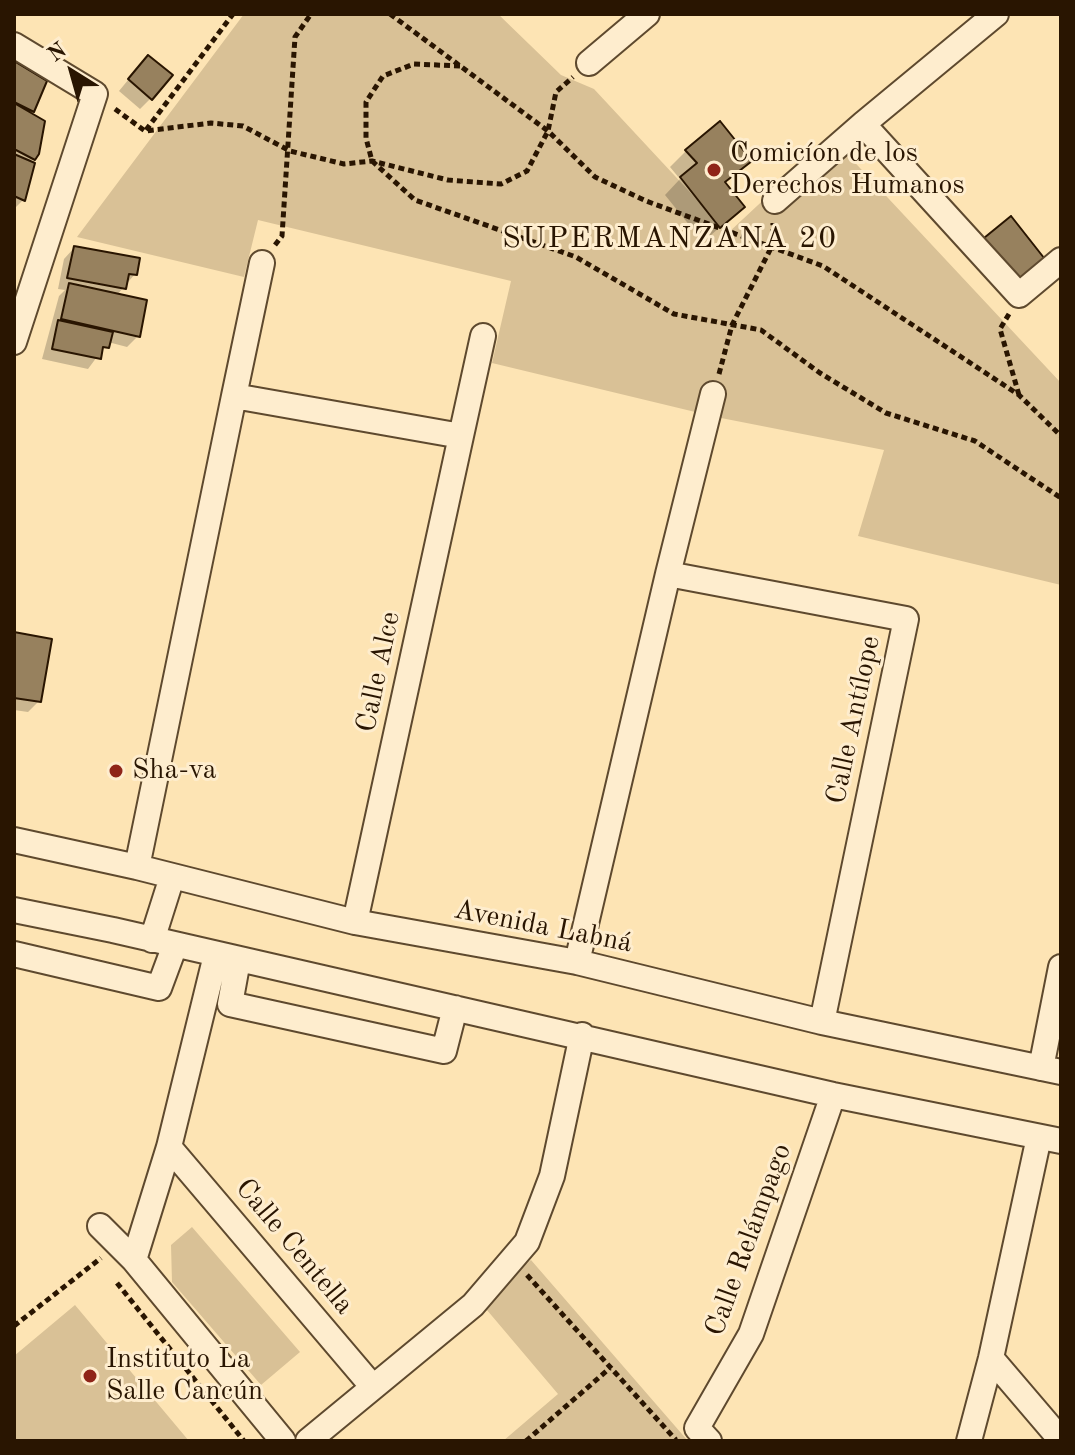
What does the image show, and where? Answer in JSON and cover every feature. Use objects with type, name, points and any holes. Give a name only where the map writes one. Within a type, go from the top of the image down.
[{"type":"street","points":[[589,63],[647,14]]},
{"type":"street","points":[[775,201],[996,14]]},
{"type":"street","points":[[14,45],[95,94],[14,342]]},
{"type":"street","points":[[863,124],[1019,295],[1061,260]]},
{"type":"street","points":[[137,867],[262,263]]},
{"type":"street","name":"Calle Alce","points":[[355,922],[483,336]]},
{"type":"street","points":[[577,962],[713,394]]},
{"type":"street","points":[[234,396],[461,436]]},
{"type":"street","name":"Calle Antílope","points":[[668,574],[906,619],[822,1022]]},
{"type":"street","name":"Avenida Labná","points":[[14,840],[137,867],[355,922],[577,962],[822,1022],[1051,1070]]},
{"type":"street","points":[[14,954],[159,988],[172,877]]},
{"type":"street","points":[[14,910],[164,943],[230,965],[455,1008],[833,1095],[1050,1139],[969,1441]]},
{"type":"street","points":[[230,965],[230,1004],[444,1051],[455,1008]]},
{"type":"street","points":[[134,1260],[230,965]]},
{"type":"street","points":[[1051,1070],[1061,967]]},
{"type":"street","points":[[308,1441],[473,1305],[527,1242],[552,1176],[582,1035]]},
{"type":"street","name":"Calle Relámpago","points":[[709,1441],[697,1428],[751,1334],[833,1095]]},
{"type":"street","name":"Calle Centella","points":[[169,1147],[372,1386]]},
{"type":"street","points":[[100,1226],[134,1260],[283,1441]]},
{"type":"street","points":[[991,1358],[1061,1440]]},
{"type":"path","points":[[145,131],[233,14]]},
{"type":"path","points":[[262,263],[282,236],[290,151],[290,90],[295,37],[311,14]]},
{"type":"path","points":[[390,14],[548,131],[595,177],[646,201],[823,266],[850,281],[1019,395],[1061,436]]},
{"type":"path","points":[[95,94],[145,131],[211,123],[243,126],[290,151],[344,164],[372,161],[448,180],[501,184],[527,171],[548,131],[556,92],[589,63]]},
{"type":"path","points":[[460,66],[414,64],[383,76],[366,102],[366,138],[372,161],[415,200],[576,257],[674,314],[761,330],[886,413],[975,441],[1061,498]]},
{"type":"path","points":[[713,394],[732,325],[772,246],[775,201]]},
{"type":"path","points":[[1019,295],[1000,329],[1019,395]]},
{"type":"path","points":[[14,1326],[98,1258],[134,1260]]},
{"type":"path","points":[[98,1258],[244,1441]]},
{"type":"path","points":[[512,1259],[676,1441]]},
{"type":"path","points":[[526,1441],[610,1368]]},
{"type":"shaded area","points":[[244,14],[498,14],[561,75],[594,89],[728,233],[831,137],[1061,383],[1061,585],[858,536],[884,450],[716,417],[492,363],[511,281],[258,220],[244,277],[77,237]]},
{"type":"shaded area","points":[[192,1227],[300,1352],[261,1385],[172,1282],[171,1245]]},
{"type":"shaded area","points":[[531,1260],[688,1441],[503,1441],[558,1394],[481,1303]]},
{"type":"shaded area","name":"Instituto La Salle Cancún","points":[[75,1305],[189,1441],[14,1441],[14,1356]]},
{"type":"building","points":[[148,55],[173,75],[152,100],[128,79]]},
{"type":"building","points":[[14,61],[47,81],[34,112],[14,102]]},
{"type":"building","points":[[14,103],[45,121],[35,160],[14,149]]},
{"type":"building","name":"Comicíon de los Derechos Humanos","points":[[720,121],[752,161],[725,182],[745,207],[720,228],[680,177],[697,163],[685,150]]},
{"type":"building","points":[[14,154],[35,163],[25,201],[14,196]]},
{"type":"building","points":[[1011,216],[1048,263],[1021,285],[984,238]]},
{"type":"building","points":[[74,246],[140,258],[137,275],[129,274],[126,289],[67,278]]},
{"type":"building","points":[[69,283],[147,300],[140,337],[61,319]]},
{"type":"building","points":[[58,320],[113,332],[109,348],[103,347],[101,359],[52,349]]},
{"type":"building","points":[[14,632],[52,639],[41,702],[14,698]]},
{"type":"place","name":"Comicíon de los Derechos Humanos","points":[[714,170]]},
{"type":"place","name":"Sha-va","points":[[116,771]]},
{"type":"place","name":"Instituto La Salle Cancún","points":[[90,1376]]},
{"type":"district","name":"SUPERMANZANA 20","points":[[670,239]]}]
